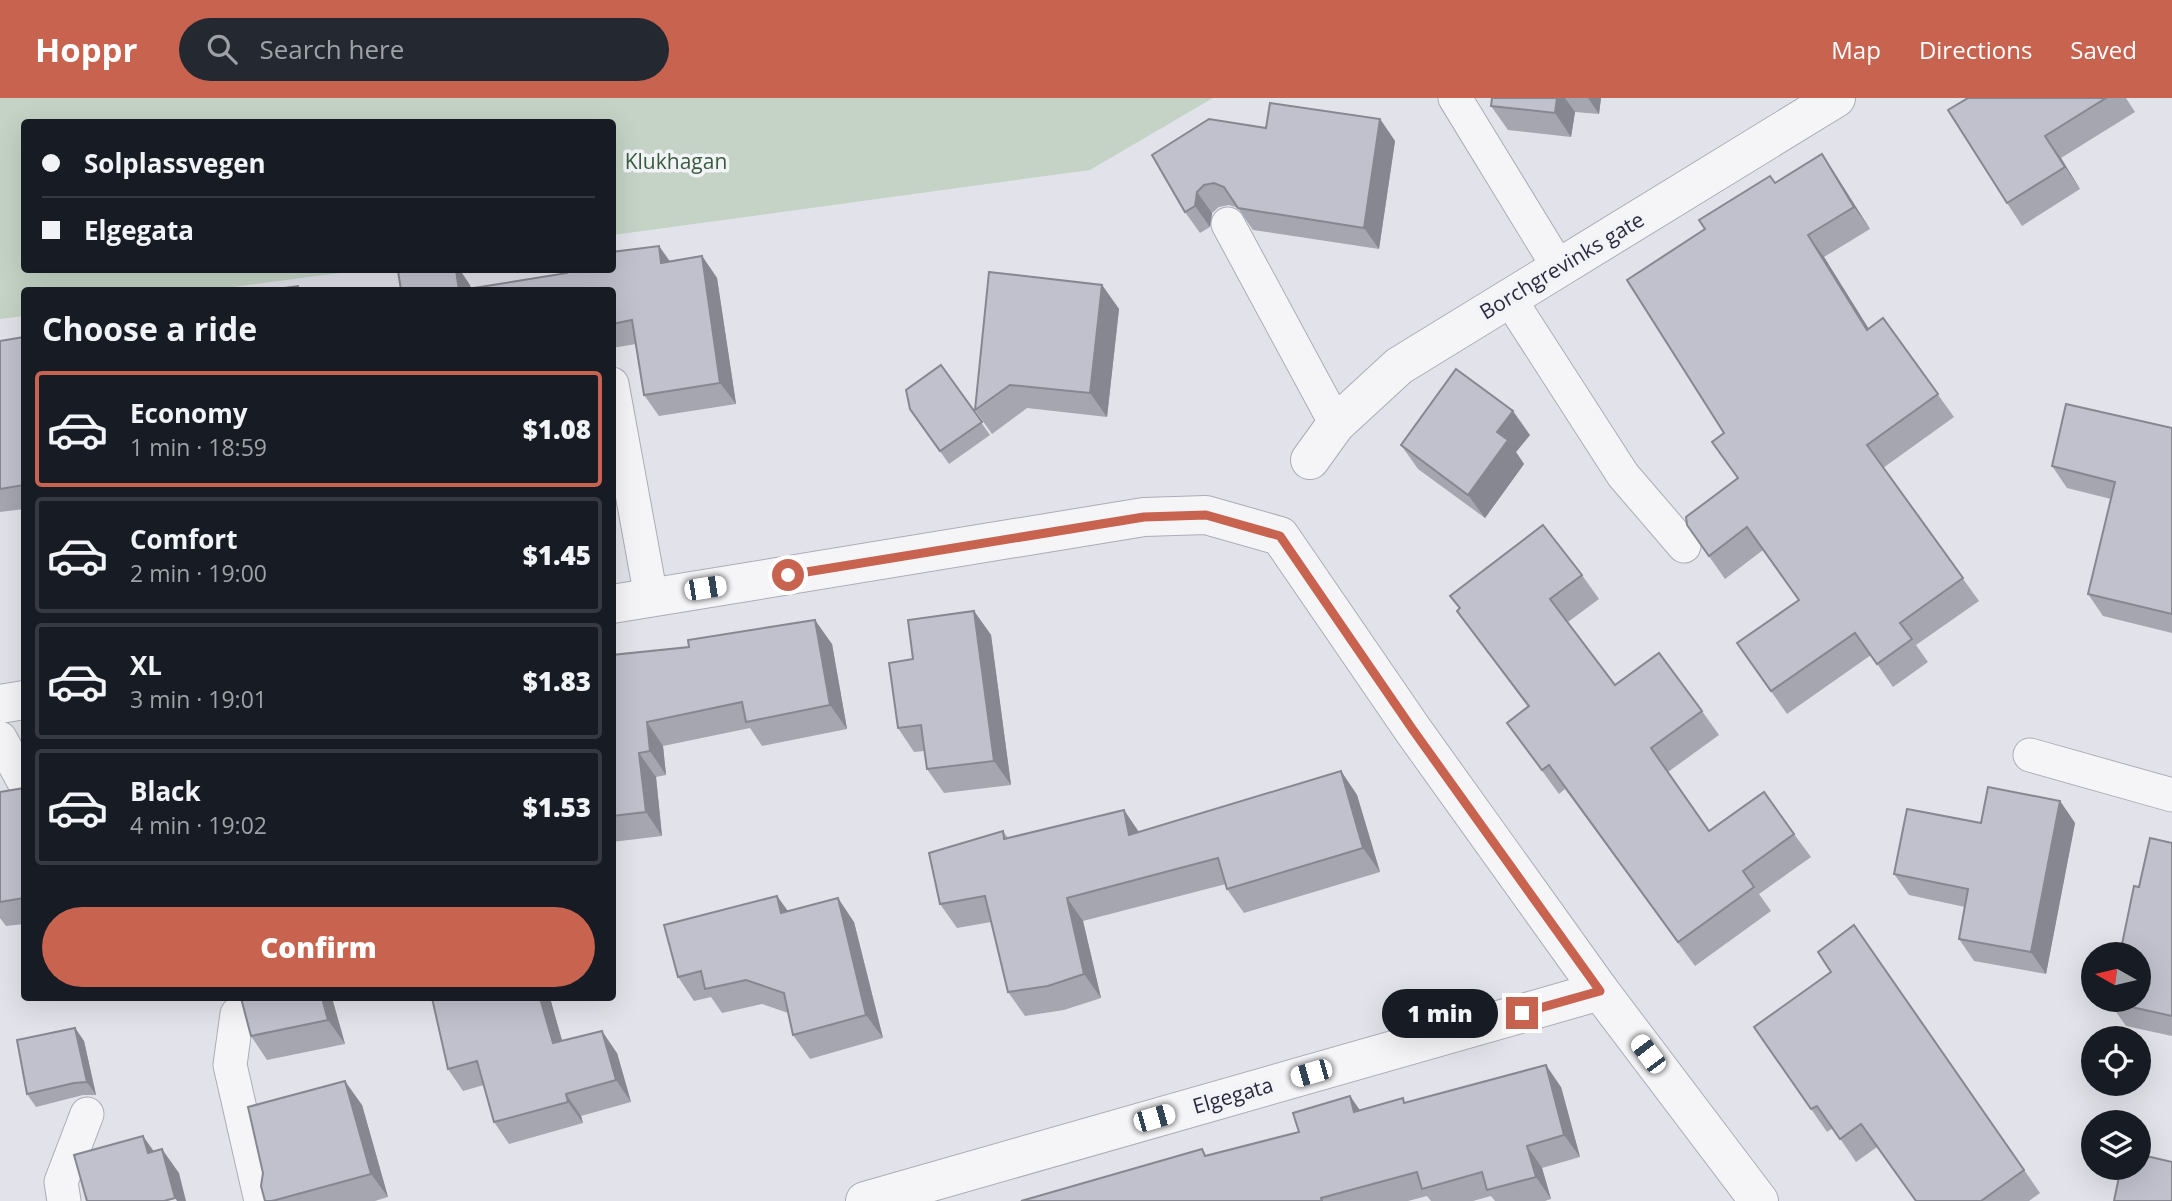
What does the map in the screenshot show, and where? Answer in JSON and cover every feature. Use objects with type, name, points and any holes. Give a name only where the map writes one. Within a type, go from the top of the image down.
[{"type":"street","name":"Borchgrevinks gate","points":[[1310,460],[1336,424],[1399,366],[1836,98]]},
{"type":"street","points":[[616,603],[1144,517],[1206,515],[1280,536],[1413,730],[1600,991],[1759,1201]]},
{"type":"street","points":[[0,704],[21,700]]},
{"type":"street","name":"Elgegata","points":[[865,1201],[1600,991]]},
{"type":"lane","points":[[1455,98],[1559,268]]},
{"type":"lane","points":[[1228,223],[1336,424]]},
{"type":"lane","points":[[1509,298],[1623,475],[1684,546]]},
{"type":"lane","points":[[616,406],[650,597]]},
{"type":"lane","points":[[0,738],[21,776]]},
{"type":"lane","points":[[2030,755],[2172,795]]},
{"type":"lane","points":[[237,1014],[230,1065],[261,1201]]},
{"type":"lane","points":[[64,1201],[61,1182],[87,1114]]},
{"type":"green space","name":"Klukhagan","points":[[0,98],[1213,98],[1090,170],[616,235],[616,119],[21,119],[21,273],[340,273],[233,287],[21,287],[21,316],[0,319]]},
{"type":"building","points":[[1492,98],[1557,98],[1555,113],[1491,106]]},
{"type":"building","points":[[1968,98],[2106,98],[2045,136],[2065,167],[2007,203],[1948,110]]},
{"type":"building","points":[[1270,103],[1380,119],[1364,228],[1238,208],[1224,187],[1214,183],[1204,185],[1197,192],[1195,206],[1185,212],[1152,155],[1209,119],[1266,128]]},
{"type":"building","points":[[1822,154],[1854,207],[1808,235],[1867,330],[1883,318],[1938,394],[1867,445],[1963,578],[1900,623],[1912,639],[1877,664],[1855,633],[1771,691],[1737,643],[1799,600],[1747,527],[1709,556],[1687,525],[1686,517],[1738,478],[1712,442],[1724,433],[1627,280],[1705,229],[1699,220],[1770,176],[1775,183]]},
{"type":"building","points":[[659,246],[661,263],[702,256],[720,383],[644,395],[632,320],[616,323],[616,287],[480,287],[567,273],[616,273],[616,251]]},
{"type":"building","points":[[989,272],[1102,285],[1090,393],[1010,385],[975,410]]},
{"type":"building","points":[[398,273],[456,273],[459,287],[401,287]]},
{"type":"building","points":[[21,338],[21,486],[0,489],[0,341]]},
{"type":"building","points":[[941,365],[982,422],[940,451],[910,409],[906,390]]},
{"type":"building","points":[[1456,369],[1513,411],[1497,432],[1508,440],[1468,495],[1401,445]]},
{"type":"building","points":[[2066,404],[2172,428],[2172,614],[2088,594],[2115,482],[2052,466]]},
{"type":"building","points":[[1543,525],[1582,575],[1550,599],[1615,685],[1659,653],[1702,711],[1651,748],[1709,831],[1764,792],[1794,834],[1743,871],[1754,887],[1678,942],[1549,765],[1542,770],[1507,723],[1529,706],[1457,611],[1460,608],[1450,596]]},
{"type":"building","points":[[974,611],[994,761],[927,769],[921,725],[898,728],[889,663],[913,659],[908,620]]},
{"type":"building","points":[[815,620],[830,705],[746,722],[742,702],[647,722],[650,751],[639,753],[646,812],[616,816],[616,655],[689,647],[688,640]]},
{"type":"building","points":[[1341,771],[1363,848],[1227,889],[1218,858],[1067,898],[1084,974],[1048,986],[1008,992],[985,896],[940,904],[929,853],[1003,831],[1004,839],[1124,810],[1129,835]]},
{"type":"building","points":[[1988,787],[2060,801],[2031,952],[1959,939],[1968,889],[1894,874],[1907,809],[1981,823]]},
{"type":"building","points":[[21,788],[21,898],[0,902],[0,792]]},
{"type":"building","points":[[2150,838],[2172,843],[2172,1016],[2151,1011],[2151,942],[2122,942],[2134,886],[2139,887]]},
{"type":"building","points":[[777,896],[781,913],[838,898],[866,1015],[793,1035],[784,993],[746,980],[705,989],[701,971],[678,977],[664,925]]},
{"type":"building","points":[[1854,925],[2024,1170],[1981,1201],[1916,1201],[1861,1124],[1840,1139],[1817,1106],[1811,1109],[1754,1027],[1831,972],[1818,952]]},
{"type":"building","points":[[242,1001],[323,1001],[328,1020],[251,1036]]},
{"type":"building","points":[[433,1001],[541,1001],[553,1043],[602,1031],[616,1080],[566,1094],[568,1102],[494,1122],[477,1061],[448,1069]]},
{"type":"building","points":[[75,1028],[87,1082],[27,1094],[17,1040]]},
{"type":"building","points":[[1546,1065],[1564,1135],[1527,1146],[1536,1177],[1487,1190],[1482,1172],[1422,1189],[1417,1172],[1321,1198],[1322,1201],[1021,1201],[1202,1149],[1205,1156],[1299,1132],[1293,1113],[1350,1096],[1354,1112],[1403,1098],[1404,1103]]},
{"type":"building","points":[[345,1081],[371,1174],[265,1201],[261,1186],[263,1173],[248,1107]]},
{"type":"building","points":[[143,1136],[148,1153],[162,1149],[175,1198],[164,1201],[87,1201],[74,1155]]},
{"type":"building","points":[[2151,1157],[2172,1162],[2172,1201],[2114,1201],[2118,1180],[2151,1180]]},
{"type":"route","points":[[788,575],[1144,517],[1206,515],[1280,536],[1413,730],[1600,991],[1522,1013]]}]
